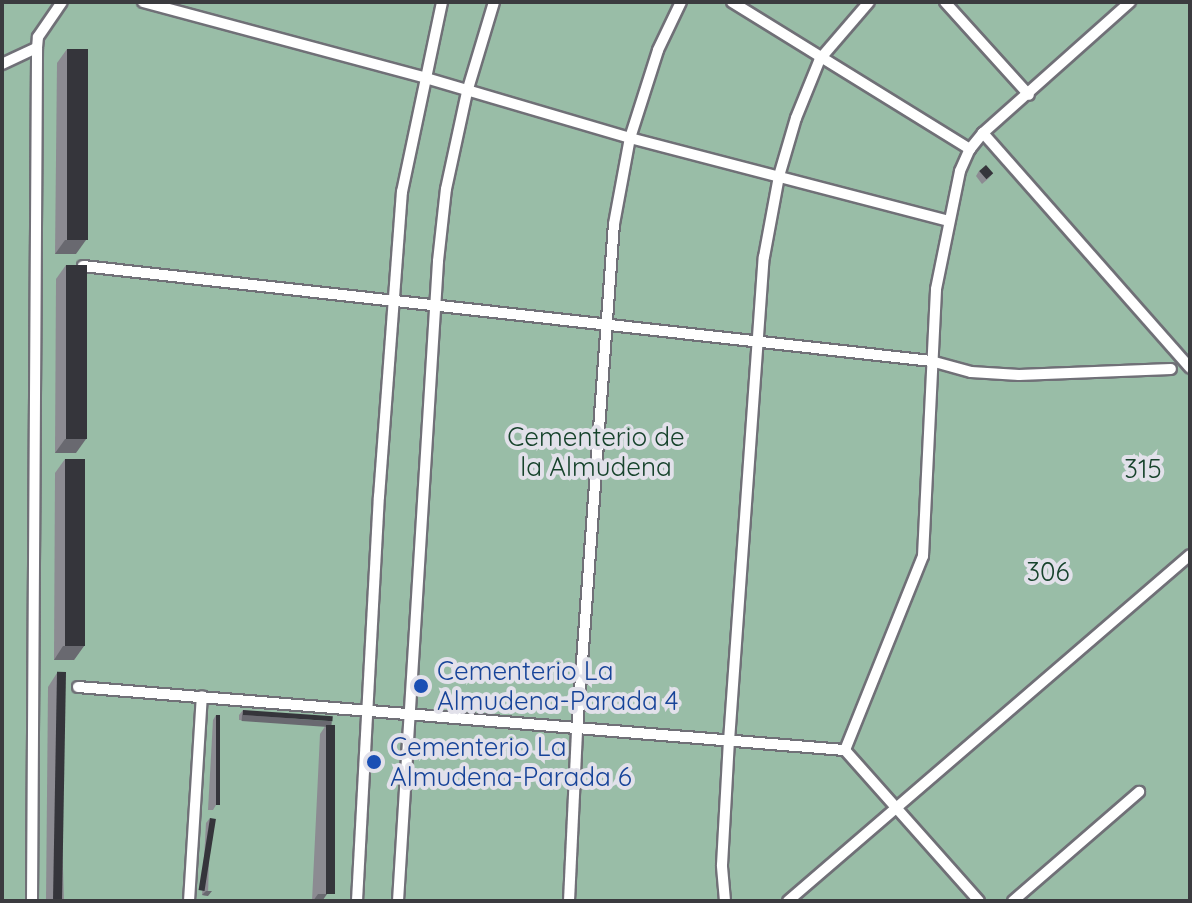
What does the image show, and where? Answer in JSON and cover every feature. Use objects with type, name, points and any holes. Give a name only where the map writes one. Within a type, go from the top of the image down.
[{"type":"lane","points":[[32,901],[37,48],[38,37],[62,2]]},
{"type":"lane","points":[[143,2],[426,78],[630,138],[948,221]]},
{"type":"lane","points":[[357,901],[366,710],[392,301],[402,192],[442,2]]},
{"type":"lane","points":[[398,901],[446,189],[467,92],[494,2]]},
{"type":"lane","points":[[569,901],[577,731],[614,224],[630,138],[658,50],[681,2]]},
{"type":"lane","points":[[732,2],[970,149]]},
{"type":"lane","points":[[725,901],[722,865],[729,741],[764,257],[779,176],[796,118],[820,59],[869,2]]},
{"type":"lane","points":[[945,2],[1029,95]]},
{"type":"lane","points":[[845,750],[923,556],[936,289],[948,221],[970,149],[983,133],[1130,2]]},
{"type":"lane","points":[[2,64],[37,48]]},
{"type":"lane","points":[[983,133],[1190,368]]},
{"type":"lane","points":[[83,266],[931,361],[971,372],[1019,375],[1171,369]]},
{"type":"lane","points":[[788,901],[1190,555]]},
{"type":"lane","points":[[78,687],[577,731],[845,750],[979,901]]},
{"type":"lane","points":[[189,901],[202,696]]},
{"type":"lane","points":[[1013,901],[1139,792]]},
{"type":"green space","name":"Cementerio de la Almudena","points":[[2,2],[1190,2],[1190,901],[2,901]]},
{"type":"building","points":[[67,49],[88,49],[88,240],[67,240]]},
{"type":"building","points":[[986,165],[993,173],[986,179],[979,171]]},
{"type":"building","points":[[66,265],[87,265],[87,439],[66,439]]},
{"type":"building","points":[[65,459],[85,459],[85,646],[65,646]]},
{"type":"building","points":[[57,672],[66,672],[62,901],[53,901]]},
{"type":"building","points":[[243,710],[333,716],[332,721],[243,715]]},
{"type":"building","points":[[216,715],[220,715],[220,805],[216,805]]},
{"type":"building","points":[[326,725],[335,725],[335,894],[326,894]]},
{"type":"building","points":[[210,818],[216,819],[205,891],[199,890]]},
{"type":"place","name":"Cementerio La Almudena-Parada 4","points":[[421,686]]},
{"type":"place","name":"Cementerio La Almudena-Parada 6","points":[[374,762]]},
{"type":"park label","name":"315","points":[[1143,469]]},
{"type":"park label","name":"306","points":[[1048,572]]}]
